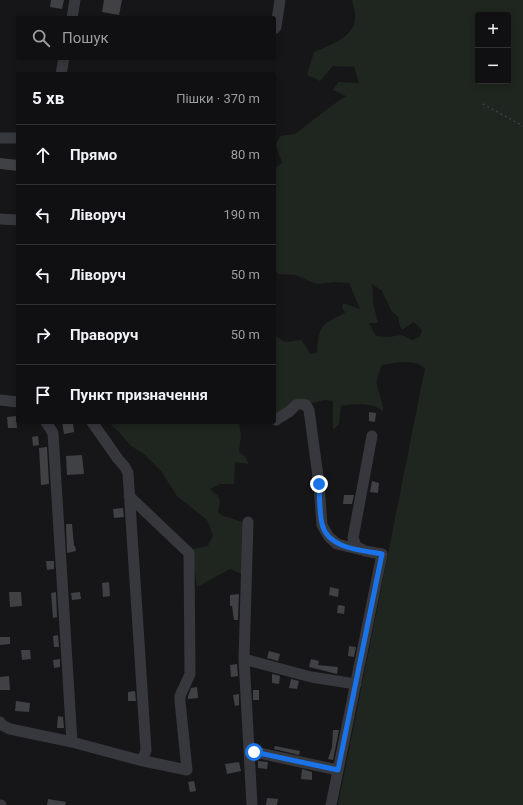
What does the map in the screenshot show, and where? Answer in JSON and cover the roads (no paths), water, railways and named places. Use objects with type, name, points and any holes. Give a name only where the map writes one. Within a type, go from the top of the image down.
[{"type":"street","points":[[72,16],[75,0]]},
{"type":"street","points":[[276,27],[280,0]]},
{"type":"street","points":[[61,72],[64,60]]},
{"type":"street","points":[[0,138],[16,138]]},
{"type":"street","points":[[0,219],[16,220]]},
{"type":"street","points":[[0,400],[16,402]]},
{"type":"street","points":[[276,420],[289,412],[294,405],[306,405],[309,410],[319,484],[322,525],[329,537],[337,544],[382,554],[331,805]]},
{"type":"street","points":[[47,424],[52,433],[72,742]]},
{"type":"street","points":[[93,424],[128,473],[146,750],[144,756],[139,760]]},
{"type":"street","points":[[365,551],[356,546],[352,538],[372,436]]},
{"type":"street","points":[[0,722],[2,725],[10,729],[72,742],[139,760],[186,770],[180,696],[190,674],[189,553],[129,496]]},
{"type":"street","points":[[248,522],[244,659],[252,805]]},
{"type":"street","points":[[244,659],[311,677],[356,684]]},
{"type":"street","points":[[249,748],[254,752],[338,770]]}]
